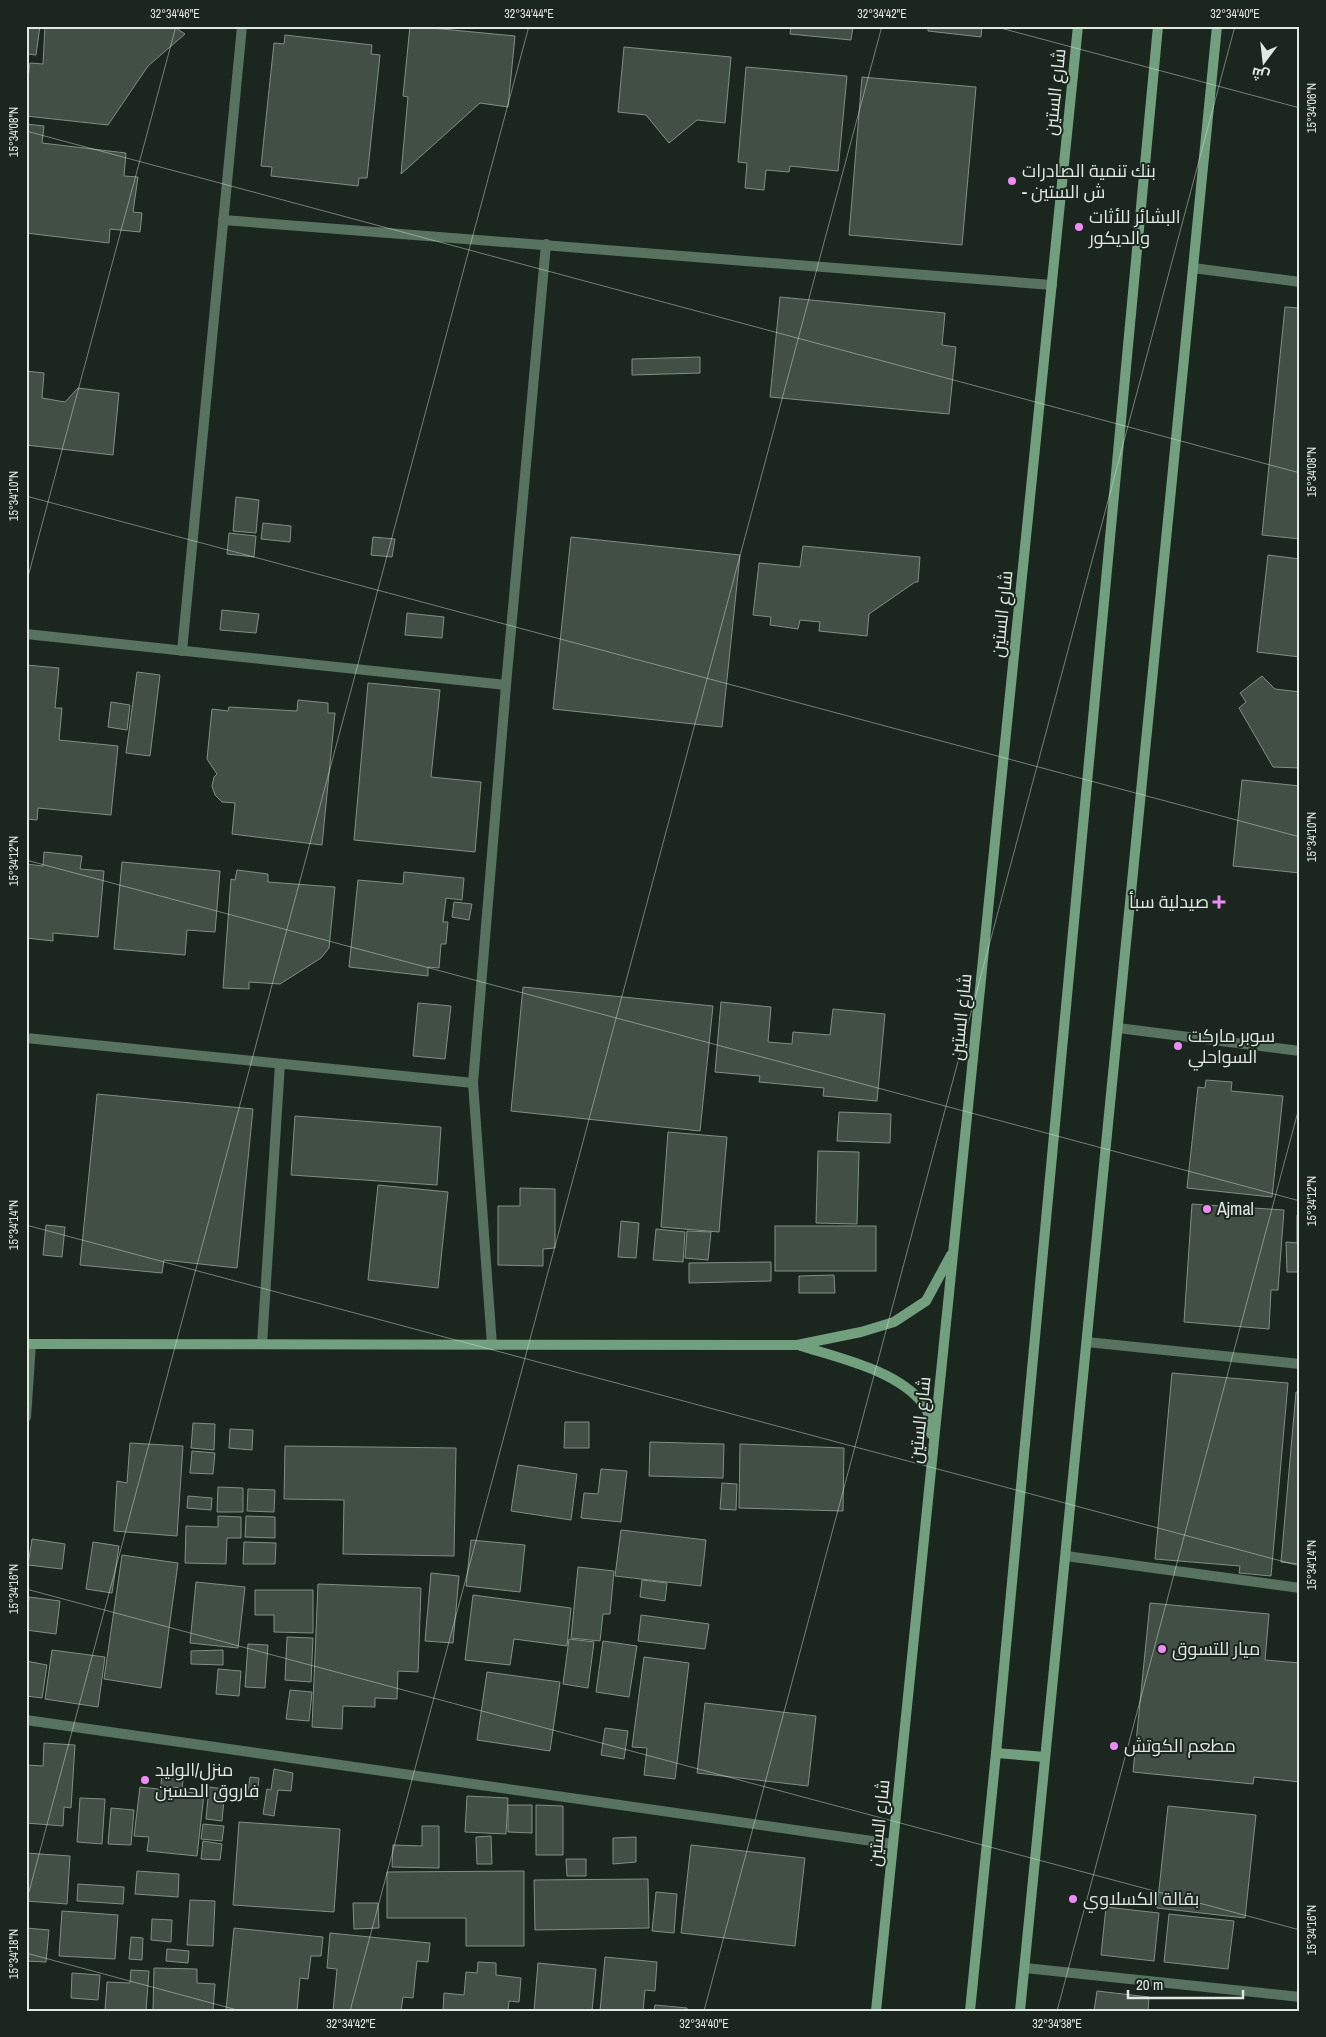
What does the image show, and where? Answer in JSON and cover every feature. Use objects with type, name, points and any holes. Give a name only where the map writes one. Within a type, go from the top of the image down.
[{"type":"main road","name":"شارع الستين","points":[[876,2011],[1078,26]]},
{"type":"main road","points":[[970,2011],[996,1753],[1158,26]]},
{"type":"main road","points":[[1020,2011],[1217,26]]},
{"type":"main road","points":[[29,1344],[797,1345],[861,1332],[894,1322],[926,1301],[954,1250]]},
{"type":"main road","points":[[797,1345],[859,1365],[906,1386],[926,1406],[934,1446]]},
{"type":"main road","points":[[996,1753],[1046,1757]]},
{"type":"street","points":[[182,651],[242,26]]},
{"type":"street","points":[[223,220],[1052,285]]},
{"type":"street","points":[[492,1345],[473,1083],[506,684],[546,244]]},
{"type":"street","points":[[1193,268],[1300,282]]},
{"type":"street","points":[[26,634],[506,684]]},
{"type":"street","points":[[1118,1028],[1300,1051]]},
{"type":"street","points":[[26,1038],[473,1083]]},
{"type":"street","points":[[262,1344],[280,1064]]},
{"type":"street","points":[[1087,1342],[1300,1364]]},
{"type":"street","points":[[26,1417],[29,1344]]},
{"type":"street","points":[[1066,1556],[1300,1588]]},
{"type":"street","points":[[26,1720],[893,1844]]},
{"type":"street","points":[[1025,1968],[1300,1998]]},
{"type":"building","points":[[26,26],[40,26],[36,55],[26,54]]},
{"type":"building","points":[[45,26],[173,26],[185,34],[148,66],[108,125],[26,116],[26,93],[30,63],[43,64]]},
{"type":"building","points":[[410,26],[515,36],[508,107],[480,103],[401,174],[408,97],[403,96]]},
{"type":"building","points":[[791,26],[853,26],[851,40],[790,34]]},
{"type":"building","points":[[928,26],[982,26],[981,37],[928,31]]},
{"type":"building","points":[[285,35],[372,45],[371,54],[380,55],[367,178],[359,178],[358,186],[271,176],[272,167],[261,166],[274,43],[284,44]]},
{"type":"building","points":[[624,47],[731,57],[725,123],[697,120],[669,143],[646,115],[618,112]]},
{"type":"building","points":[[746,67],[847,76],[838,171],[790,166],[789,172],[766,170],[764,190],[745,188],[747,163],[738,162]]},
{"type":"building","points":[[862,77],[976,87],[962,245],[849,235]]},
{"type":"building","points":[[26,124],[44,126],[42,143],[126,153],[124,176],[138,177],[133,212],[142,213],[140,232],[110,229],[109,243],[26,233]]},
{"type":"building","points":[[780,297],[945,313],[942,345],[956,347],[949,414],[770,397]]},
{"type":"building","points":[[1285,307],[1300,308],[1300,539],[1262,535]]},
{"type":"building","points":[[700,357],[700,373],[632,375],[632,359]]},
{"type":"building","points":[[26,371],[44,373],[42,398],[65,402],[78,388],[119,393],[113,455],[26,445]]},
{"type":"building","points":[[236,497],[259,500],[256,533],[233,531]]},
{"type":"building","points":[[263,523],[291,526],[290,542],[261,539]]},
{"type":"building","points":[[229,533],[256,536],[254,557],[227,554]]},
{"type":"building","points":[[373,537],[395,539],[392,557],[371,555]]},
{"type":"building","points":[[571,537],[740,555],[722,727],[553,709]]},
{"type":"building","points":[[803,546],[920,557],[918,582],[915,582],[869,614],[867,636],[819,631],[820,622],[800,620],[798,629],[770,625],[771,617],[753,615],[759,563],[800,567]]},
{"type":"building","points":[[1268,555],[1300,559],[1300,657],[1257,652]]},
{"type":"building","points":[[222,610],[259,614],[256,633],[220,630]]},
{"type":"building","points":[[407,613],[444,617],[442,638],[405,635]]},
{"type":"building","points":[[26,665],[59,668],[55,708],[62,708],[59,740],[118,746],[111,815],[38,808],[37,820],[26,819]]},
{"type":"building","points":[[137,672],[160,675],[150,756],[126,753]]},
{"type":"building","points":[[1262,676],[1275,689],[1300,692],[1300,768],[1273,767],[1239,708],[1246,702],[1240,693]]},
{"type":"building","points":[[368,683],[440,690],[431,777],[481,782],[475,852],[354,840]]},
{"type":"building","points":[[298,700],[328,703],[328,713],[335,713],[322,845],[232,834],[235,803],[222,802],[215,795],[212,786],[214,777],[217,774],[207,759],[212,709],[228,711],[229,707],[297,711]]},
{"type":"building","points":[[111,702],[130,705],[127,730],[108,727]]},
{"type":"building","points":[[1242,780],[1300,786],[1300,873],[1233,866]]},
{"type":"building","points":[[44,852],[82,856],[80,869],[104,871],[98,937],[53,933],[53,941],[26,938],[26,864],[43,866]]},
{"type":"building","points":[[122,862],[220,871],[215,932],[187,930],[185,955],[114,949]]},
{"type":"building","points":[[237,870],[268,874],[268,882],[335,887],[329,948],[321,958],[280,984],[249,982],[249,989],[223,988],[231,879],[235,880]]},
{"type":"building","points":[[404,872],[464,878],[462,900],[446,898],[443,922],[448,922],[446,944],[441,944],[439,968],[428,967],[428,976],[349,967],[358,880],[403,884]]},
{"type":"building","points":[[454,902],[472,904],[469,920],[452,917]]},
{"type":"building","points":[[523,987],[713,1006],[700,1131],[511,1111]]},
{"type":"building","points":[[721,1002],[771,1007],[768,1042],[792,1044],[793,1032],[830,1035],[833,1009],[885,1014],[877,1101],[823,1096],[824,1088],[759,1082],[760,1076],[715,1072]]},
{"type":"building","points":[[418,1003],[451,1006],[445,1059],[413,1056]]},
{"type":"building","points":[[1206,1080],[1232,1082],[1231,1091],[1283,1096],[1272,1197],[1187,1188],[1198,1087],[1205,1088]]},
{"type":"building","points":[[97,1094],[253,1109],[237,1268],[164,1260],[162,1273],[80,1265]]},
{"type":"building","points":[[839,1112],[891,1114],[890,1143],[837,1141]]},
{"type":"building","points":[[295,1116],[441,1127],[437,1185],[291,1175]]},
{"type":"building","points":[[668,1132],[727,1137],[719,1232],[661,1227]]},
{"type":"building","points":[[818,1151],[859,1152],[857,1224],[816,1223]]},
{"type":"building","points":[[378,1185],[448,1192],[438,1288],[368,1280]]},
{"type":"building","points":[[520,1188],[555,1189],[555,1248],[543,1249],[543,1266],[498,1265],[498,1206],[520,1206]]},
{"type":"building","points":[[1192,1204],[1284,1210],[1278,1290],[1271,1290],[1269,1329],[1184,1322]]},
{"type":"building","points":[[1297,1215],[1300,1215],[1300,1272],[1287,1272],[1286,1242],[1297,1243]]},
{"type":"building","points":[[621,1221],[639,1223],[636,1258],[618,1257]]},
{"type":"building","points":[[46,1225],[65,1227],[62,1257],[43,1255]]},
{"type":"building","points":[[775,1226],[876,1226],[876,1271],[775,1271]]},
{"type":"building","points":[[656,1229],[685,1232],[683,1262],[653,1260]]},
{"type":"building","points":[[687,1231],[711,1232],[708,1260],[685,1258]]},
{"type":"building","points":[[771,1262],[771,1281],[689,1283],[689,1263]]},
{"type":"building","points":[[834,1275],[835,1293],[799,1293],[799,1276]]},
{"type":"building","points":[[1172,1373],[1288,1383],[1271,1576],[1239,1573],[1240,1566],[1155,1559]]},
{"type":"building","points":[[1296,1392],[1300,1392],[1300,1564],[1281,1562]]},
{"type":"building","points":[[565,1422],[589,1422],[589,1448],[564,1448]]},
{"type":"building","points":[[193,1423],[215,1424],[214,1450],[191,1448]]},
{"type":"building","points":[[230,1429],[253,1430],[252,1450],[229,1448]]},
{"type":"building","points":[[650,1442],[724,1444],[723,1478],[649,1476]]},
{"type":"building","points":[[130,1443],[183,1446],[177,1536],[114,1531],[117,1481],[127,1483]]},
{"type":"building","points":[[740,1444],[844,1448],[843,1511],[739,1508]]},
{"type":"building","points":[[285,1446],[456,1448],[454,1556],[343,1554],[344,1500],[284,1499]]},
{"type":"building","points":[[192,1451],[215,1453],[213,1474],[190,1473]]},
{"type":"building","points":[[518,1465],[577,1474],[571,1520],[511,1511]]},
{"type":"building","points":[[601,1469],[627,1471],[621,1522],[581,1518],[584,1493],[598,1494]]},
{"type":"building","points":[[722,1483],[737,1484],[736,1510],[720,1509]]},
{"type":"building","points":[[218,1487],[243,1488],[243,1512],[217,1512]]},
{"type":"building","points":[[248,1489],[275,1490],[274,1512],[247,1511]]},
{"type":"building","points":[[188,1496],[212,1498],[211,1510],[187,1508]]},
{"type":"building","points":[[218,1516],[241,1517],[241,1538],[227,1538],[226,1564],[185,1563],[186,1526],[218,1527]]},
{"type":"building","points":[[246,1516],[275,1517],[275,1538],[245,1537]]},
{"type":"building","points":[[621,1530],[706,1540],[701,1586],[615,1576]]},
{"type":"building","points":[[32,1539],[65,1544],[62,1569],[28,1565]]},
{"type":"building","points":[[471,1540],[525,1545],[520,1592],[466,1586]]},
{"type":"building","points":[[93,1542],[119,1546],[112,1593],[86,1589]]},
{"type":"building","points":[[244,1542],[276,1543],[275,1564],[243,1564]]},
{"type":"building","points":[[122,1555],[178,1563],[161,1688],[104,1679]]},
{"type":"building","points":[[578,1567],[614,1571],[610,1614],[603,1614],[600,1641],[571,1638]]},
{"type":"building","points":[[431,1573],[459,1576],[453,1643],[425,1641]]},
{"type":"building","points":[[642,1580],[667,1583],[665,1601],[640,1597]]},
{"type":"building","points":[[196,1582],[245,1587],[238,1648],[190,1643]]},
{"type":"building","points":[[318,1584],[421,1588],[418,1672],[398,1671],[397,1699],[375,1698],[375,1707],[343,1706],[342,1729],[312,1727]]},
{"type":"building","points":[[255,1590],[313,1590],[313,1633],[274,1632],[274,1615],[255,1615]]},
{"type":"building","points":[[473,1595],[571,1608],[567,1646],[514,1639],[510,1665],[465,1660]]},
{"type":"building","points":[[29,1597],[60,1601],[56,1634],[26,1630]]},
{"type":"building","points":[[1150,1603],[1269,1614],[1265,1660],[1300,1663],[1300,1782],[1254,1777],[1253,1784],[1133,1772]]},
{"type":"building","points":[[641,1615],[709,1624],[705,1649],[638,1641]]},
{"type":"building","points":[[287,1637],[313,1638],[311,1682],[285,1680]]},
{"type":"building","points":[[569,1639],[594,1642],[588,1688],[563,1684]]},
{"type":"building","points":[[603,1641],[637,1646],[629,1697],[596,1692]]},
{"type":"building","points":[[248,1644],[268,1645],[265,1688],[245,1687]]},
{"type":"building","points":[[52,1650],[105,1657],[98,1707],[45,1699]]},
{"type":"building","points":[[223,1650],[223,1665],[191,1664],[191,1651]]},
{"type":"building","points":[[644,1657],[689,1663],[675,1779],[644,1775],[647,1748],[632,1747]]},
{"type":"building","points":[[26,1661],[47,1665],[42,1698],[26,1696]]},
{"type":"building","points":[[218,1669],[241,1671],[239,1696],[216,1694]]},
{"type":"building","points":[[487,1672],[560,1682],[550,1751],[477,1740]]},
{"type":"building","points":[[290,1690],[312,1692],[309,1721],[286,1719]]},
{"type":"building","points":[[705,1703],[816,1716],[808,1786],[697,1773]]},
{"type":"building","points":[[605,1728],[628,1731],[624,1759],[601,1755]]},
{"type":"building","points":[[44,1743],[75,1745],[71,1808],[64,1807],[63,1826],[26,1823],[26,1765],[43,1766]]},
{"type":"building","points":[[274,1769],[293,1773],[291,1791],[278,1790],[274,1816],[263,1814],[267,1789],[271,1790]]},
{"type":"building","points":[[162,1770],[184,1772],[182,1788],[161,1786]]},
{"type":"building","points":[[250,1777],[259,1778],[257,1799],[247,1798]]},
{"type":"building","points":[[140,1787],[204,1794],[197,1856],[147,1851],[149,1837],[134,1836]]},
{"type":"building","points":[[209,1787],[225,1789],[222,1821],[206,1819]]},
{"type":"building","points":[[467,1796],[508,1798],[506,1834],[465,1832]]},
{"type":"building","points":[[80,1798],[105,1799],[102,1844],[77,1842]]},
{"type":"building","points":[[508,1805],[532,1805],[532,1833],[508,1832]]},
{"type":"building","points":[[536,1805],[563,1806],[563,1855],[536,1855]]},
{"type":"building","points":[[1168,1806],[1256,1815],[1245,1918],[1157,1908]]},
{"type":"building","points":[[111,1808],[134,1810],[131,1845],[108,1844]]},
{"type":"building","points":[[239,1822],[340,1829],[334,1912],[233,1905]]},
{"type":"building","points":[[203,1824],[224,1826],[222,1841],[201,1839]]},
{"type":"building","points":[[422,1826],[439,1826],[439,1868],[392,1867],[393,1845],[422,1846]]},
{"type":"building","points":[[491,1836],[492,1864],[477,1864],[476,1837]]},
{"type":"building","points":[[636,1837],[636,1862],[613,1864],[613,1838]]},
{"type":"building","points":[[203,1841],[222,1844],[220,1860],[201,1859]]},
{"type":"building","points":[[691,1845],[805,1858],[795,1946],[681,1933]]},
{"type":"building","points":[[26,1853],[70,1856],[67,1904],[26,1901]]},
{"type":"building","points":[[566,1859],[586,1859],[586,1876],[567,1876]]},
{"type":"building","points":[[137,1871],[179,1874],[178,1897],[135,1894]]},
{"type":"building","points":[[524,1871],[524,1946],[466,1946],[466,1918],[387,1918],[387,1872]]},
{"type":"building","points":[[648,1879],[649,1928],[535,1930],[534,1880]]},
{"type":"building","points":[[78,1884],[124,1887],[123,1904],[77,1901]]},
{"type":"building","points":[[656,1892],[677,1894],[674,1933],[652,1931]]},
{"type":"building","points":[[190,1900],[215,1901],[213,1946],[187,1945]]},
{"type":"building","points":[[353,1903],[378,1903],[379,1928],[354,1929]]},
{"type":"building","points":[[1106,1907],[1159,1913],[1154,1961],[1101,1955]]},
{"type":"building","points":[[62,1911],[118,1915],[115,1959],[59,1956]]},
{"type":"building","points":[[1169,1914],[1234,1921],[1228,1969],[1164,1962]]},
{"type":"building","points":[[152,1919],[172,1920],[171,1942],[151,1940]]},
{"type":"building","points":[[26,1928],[49,1930],[46,1962],[26,1961]]},
{"type":"building","points":[[234,1928],[323,1937],[321,1956],[311,1956],[308,1979],[300,1978],[297,2011],[226,2010]]},
{"type":"building","points":[[330,1933],[430,1943],[428,1962],[417,1961],[413,1998],[403,1997],[401,2011],[333,2011],[337,1969],[327,1968]]},
{"type":"building","points":[[131,1937],[143,1938],[142,1960],[129,1959]]},
{"type":"building","points":[[167,1949],[189,1951],[188,1963],[166,1961]]},
{"type":"building","points":[[605,1957],[657,1962],[655,1991],[645,1990],[643,2011],[600,2011]]},
{"type":"building","points":[[478,1962],[496,1963],[496,1975],[521,1978],[519,2002],[509,2001],[508,2011],[443,2011],[444,1993],[464,1995],[466,1972],[477,1973]]},
{"type":"building","points":[[538,1963],[596,1969],[592,2011],[534,2011]]},
{"type":"building","points":[[154,1968],[197,1969],[197,1983],[215,1984],[213,2011],[153,2011]]},
{"type":"building","points":[[131,1970],[149,1971],[146,2011],[105,2011],[107,1982],[130,1983]]},
{"type":"building","points":[[72,1973],[100,1975],[98,2000],[71,1998]]},
{"type":"building","points":[[1097,1991],[1149,1997],[1148,2011],[1094,2011]]},
{"type":"building","points":[[655,2005],[687,2008],[687,2011],[654,2011]]},
{"type":"place","name":"بنك تنمية الصادرات - ش الستين","points":[[1012,181]]},
{"type":"place","name":"البشائر للأثات والديكور","points":[[1079,227]]},
{"type":"place","name":"صيدلية سبأ","points":[[1219,902]]},
{"type":"place","name":"سوبر ماركت السواحلي","points":[[1178,1046]]},
{"type":"place","name":"Ajmal","points":[[1207,1209]]},
{"type":"place","name":"ميار للتسوق","points":[[1162,1649]]},
{"type":"place","name":"مطعم الكوتش","points":[[1114,1746]]},
{"type":"place","name":"منزل/الوليد فاروق الحسين","points":[[145,1780]]},
{"type":"place","name":"بقالة الكسلاوي","points":[[1073,1899]]}]
